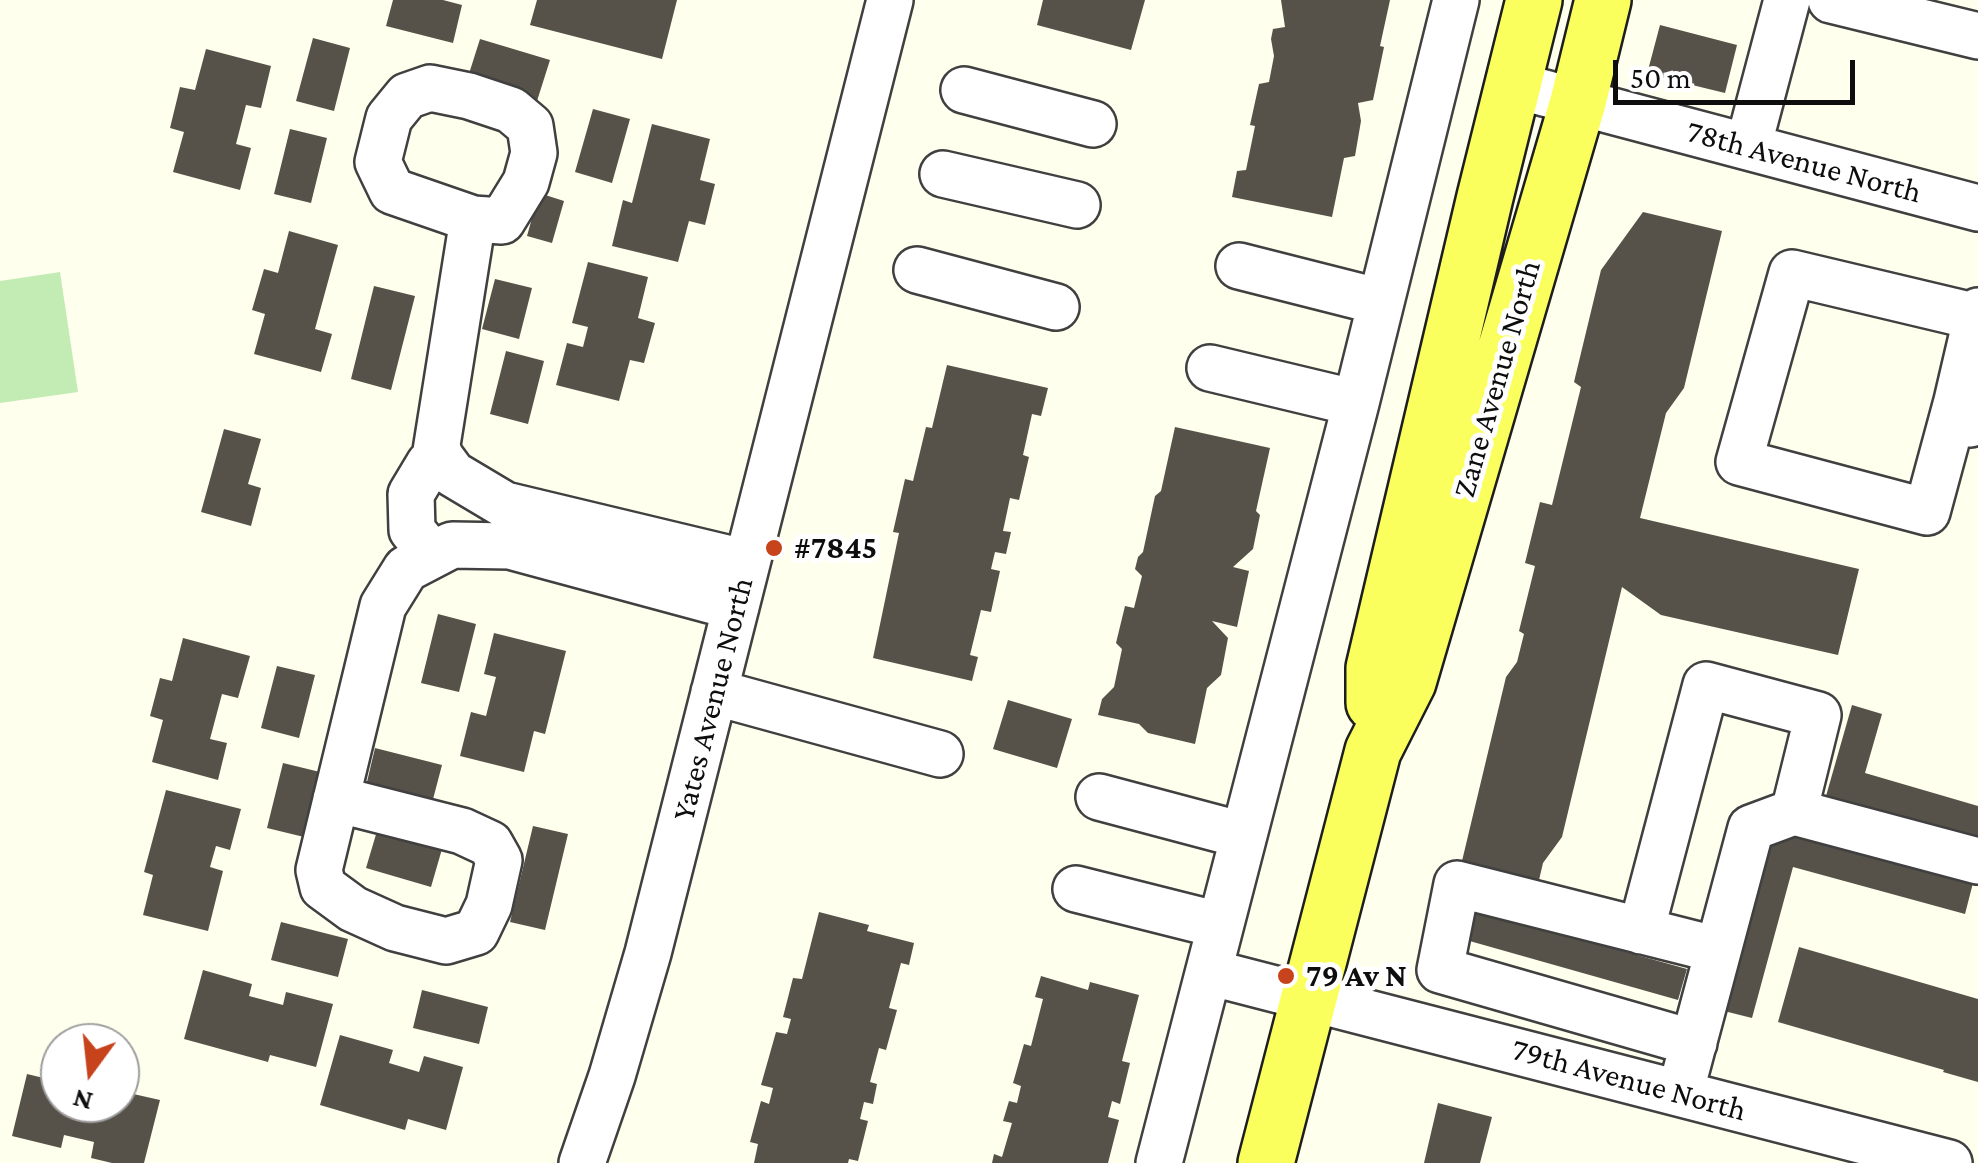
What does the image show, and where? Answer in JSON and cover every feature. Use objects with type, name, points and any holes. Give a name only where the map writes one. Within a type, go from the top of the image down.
[{"type":"main road","name":"Zane Avenue North","points":[[1373,751],[1374,668],[1534,0]]},
{"type":"main road","name":"Zane Avenue North","points":[[1266,1163],[1373,751],[1408,682],[1578,102],[1603,0]]},
{"type":"street","name":"Yates Avenue North","points":[[582,1163],[648,953],[890,0]]},
{"type":"street","points":[[1158,1163],[1356,403],[1456,0]]},
{"type":"street","points":[[1748,147],[1787,0]]},
{"type":"street","points":[[1831,0],[1978,36]]},
{"type":"street","name":"78th Avenue North","points":[[1514,86],[1978,208]]},
{"type":"street","points":[[964,90],[1093,124]]},
{"type":"street","points":[[943,174],[1077,206]]},
{"type":"street","points":[[473,219],[436,451],[452,474],[505,505],[748,563]]},
{"type":"street","points":[[1239,266],[1381,302]]},
{"type":"street","points":[[917,270],[1056,307]]},
{"type":"street","points":[[1792,273],[1977,314],[1968,419],[1927,512],[1740,462],[1792,273]]},
{"type":"street","points":[[1210,368],[1356,403]]},
{"type":"street","points":[[432,556],[412,530],[411,494],[429,464],[440,455]]},
{"type":"street","points":[[336,799],[383,606],[406,569],[452,544],[510,546],[736,607]]},
{"type":"street","points":[[1641,931],[1706,685],[1818,715],[1794,812]]},
{"type":"street","points":[[714,692],[940,754]]},
{"type":"street","points":[[1098,796],[1242,834]]},
{"type":"street","points":[[1681,1093],[1751,828],[1794,812],[1978,861]]},
{"type":"street","points":[[1694,1043],[1440,970],[1457,884],[1718,950]]},
{"type":"street","points":[[1076,889],[1219,925]]},
{"type":"street","name":"79th Avenue North","points":[[1209,972],[1949,1163]]},
{"type":"green space","points":[[60,272],[78,392],[0,403],[0,281]]},
{"type":"building","points":[[393,0],[443,0],[462,5],[453,43],[386,26]]},
{"type":"building","points":[[537,0],[677,0],[662,59],[530,25]]},
{"type":"building","points":[[1043,0],[1145,0],[1131,50],[1037,25]]},
{"type":"building","points":[[1281,0],[1390,0],[1373,100],[1358,103],[1361,121],[1355,156],[1344,158],[1332,217],[1232,197],[1237,171],[1246,170],[1259,84],[1269,82],[1274,56],[1273,29],[1285,27]]},
{"type":"building","points":[[1660,25],[1737,45],[1725,93],[1647,74]]},
{"type":"building","points":[[313,38],[350,48],[334,111],[296,101]]},
{"type":"building","points":[[480,39],[550,60],[537,101],[467,80]]},
{"type":"building","points":[[206,49],[271,66],[261,108],[246,105],[236,144],[251,148],[240,190],[173,172],[184,132],[170,128],[180,87],[195,90]]},
{"type":"building","points":[[593,109],[630,119],[612,183],[575,172]]},
{"type":"building","points":[[652,124],[710,139],[700,180],[715,184],[705,225],[689,221],[678,262],[612,246],[623,200],[632,203]]},
{"type":"building","points":[[290,129],[327,138],[311,203],[274,194]]},
{"type":"building","points":[[539,193],[564,201],[552,243],[527,236]]},
{"type":"building","points":[[1643,212],[1722,231],[1684,388],[1666,413],[1640,518],[1859,569],[1838,655],[1661,615],[1622,587],[1562,837],[1543,863],[1539,880],[1462,861],[1506,677],[1517,662],[1524,634],[1519,631],[1535,566],[1525,563],[1540,502],[1552,505],[1581,387],[1574,382],[1601,270]]},
{"type":"building","points":[[289,231],[338,245],[315,329],[332,334],[321,372],[254,354],[265,314],[252,310],[264,269],[278,273]]},
{"type":"building","points":[[588,262],[648,277],[638,318],[655,323],[644,363],[630,360],[619,401],[556,385],[567,343],[583,347],[588,327],[572,323]]},
{"type":"building","points":[[495,279],[532,288],[519,339],[482,329]]},
{"type":"building","points":[[374,286],[415,296],[391,390],[351,379]]},
{"type":"building","points":[[506,351],[544,361],[528,424],[490,414]]},
{"type":"building","points":[[947,365],[1048,388],[1041,416],[1032,414],[1023,455],[1029,457],[1019,500],[1010,498],[1003,531],[1011,532],[1006,554],[995,552],[991,569],[1000,571],[991,612],[981,610],[970,655],[978,657],[972,681],[873,658],[899,533],[893,532],[905,479],[913,481],[926,427],[932,428]]},
{"type":"building","points":[[1175,427],[1270,448],[1256,511],[1260,515],[1253,549],[1233,567],[1249,571],[1237,627],[1212,621],[1228,638],[1221,675],[1207,688],[1195,744],[1148,733],[1139,724],[1098,715],[1102,699],[1114,687],[1122,649],[1116,643],[1125,606],[1134,608],[1142,576],[1135,569],[1143,552],[1155,496],[1161,491]]},
{"type":"building","points":[[224,429],[261,439],[248,484],[261,488],[251,526],[201,512]]},
{"type":"building","points":[[438,614],[476,624],[459,692],[421,683]]},
{"type":"building","points":[[494,633],[566,651],[545,734],[534,731],[524,772],[460,756],[471,712],[486,716],[496,677],[484,674]]},
{"type":"building","points":[[183,638],[250,656],[238,698],[222,694],[210,739],[227,743],[218,780],[152,762],[163,720],[150,716],[160,678],[172,681]]},
{"type":"building","points":[[277,666],[315,675],[299,738],[261,728]]},
{"type":"building","points":[[1008,700],[1072,719],[1057,768],[993,749]]},
{"type":"building","points":[[1852,705],[1882,714],[1865,773],[1978,806],[1978,839],[1826,796]]},
{"type":"building","points":[[375,748],[442,765],[432,803],[366,786]]},
{"type":"building","points":[[283,763],[320,772],[304,837],[267,828]]},
{"type":"building","points":[[166,790],[241,809],[230,850],[216,846],[210,867],[223,871],[208,931],[143,915],[153,875],[144,872]]},
{"type":"building","points":[[533,826],[568,834],[545,930],[510,922]]},
{"type":"building","points":[[1772,830],[1973,883],[1965,914],[1793,867],[1752,1018],[1724,1011]]},
{"type":"building","points":[[377,831],[442,849],[431,887],[366,868]]},
{"type":"building","points":[[1468,908],[1687,969],[1678,1000],[1459,938]]},
{"type":"building","points":[[819,912],[869,925],[867,931],[914,943],[909,965],[901,963],[889,1008],[897,1010],[886,1050],[879,1048],[870,1082],[877,1084],[873,1104],[864,1102],[860,1119],[868,1121],[858,1161],[754,1163],[758,1144],[750,1142],[761,1101],[769,1104],[773,1088],[761,1085],[776,1032],[787,1034],[791,1019],[783,1017],[793,978],[802,979]]},
{"type":"building","points":[[281,922],[348,939],[338,977],[271,960]]},
{"type":"building","points":[[1799,947],[1978,999],[1978,1082],[1778,1022]]},
{"type":"building","points":[[203,970],[252,984],[249,996],[283,1005],[286,992],[333,1004],[316,1067],[270,1055],[268,1062],[184,1039]]},
{"type":"building","points":[[1041,976],[1088,990],[1090,982],[1139,995],[1122,1061],[1130,1063],[1120,1104],[1112,1101],[1108,1117],[1119,1120],[1108,1163],[992,1163],[994,1154],[1002,1157],[1012,1123],[1003,1121],[1009,1101],[1017,1103],[1021,1086],[1013,1083],[1024,1044],[1031,1046],[1043,999],[1035,997]]},
{"type":"building","points":[[422,990],[488,1007],[479,1044],[413,1028]]},
{"type":"building","points":[[340,1035],[393,1050],[389,1063],[419,1072],[424,1056],[463,1067],[446,1130],[408,1119],[405,1130],[320,1105]]},
{"type":"building","points":[[27,1074],[40,1077],[40,1123],[140,1123],[140,1096],[160,1100],[144,1163],[112,1163],[91,1158],[94,1142],[64,1135],[61,1148],[12,1136]]},
{"type":"building","points":[[1438,1103],[1492,1117],[1480,1163],[1424,1163]]},
{"type":"place","name":"#7845","points":[[774,548]]},
{"type":"place","name":"79 Av N","points":[[1286,976]]}]
